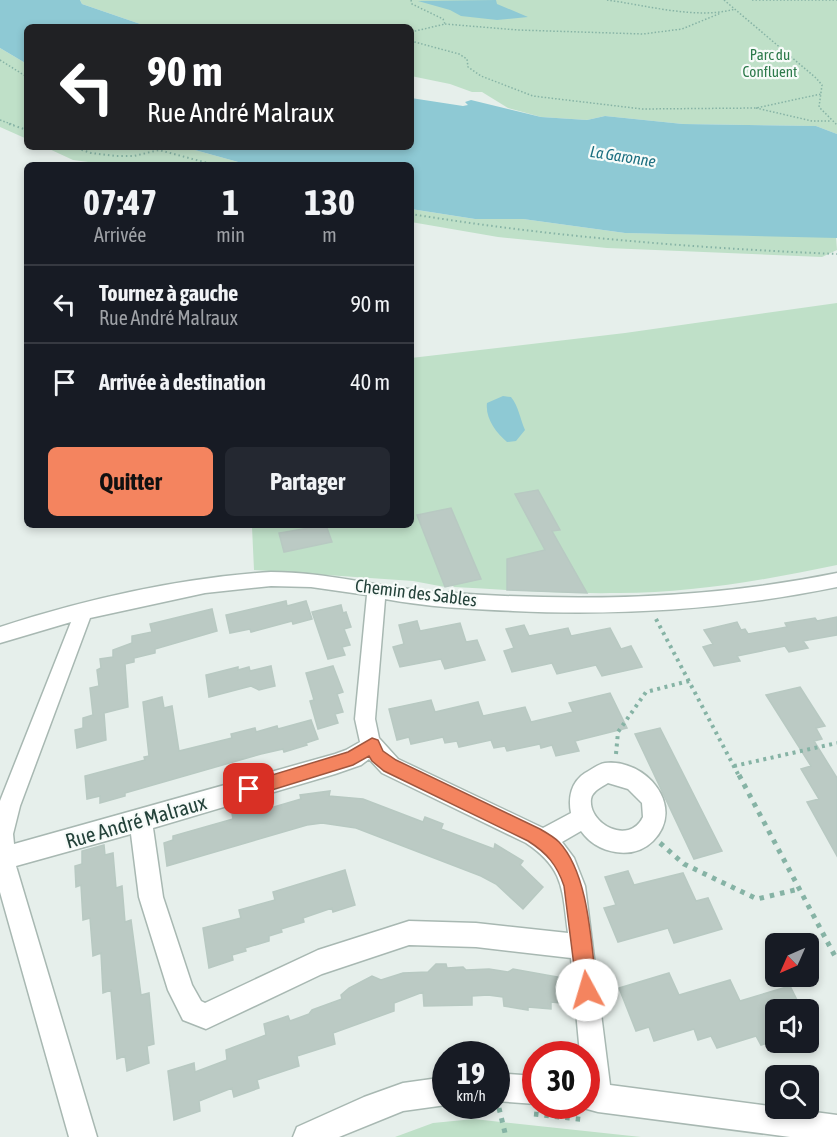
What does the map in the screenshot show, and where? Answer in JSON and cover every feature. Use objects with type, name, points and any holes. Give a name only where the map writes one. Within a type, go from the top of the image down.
[{"type":"street","name":"Chemin des Sables","points":[[0,635],[170,592],[227,582],[292,579],[335,582],[444,600],[542,604],[648,604],[697,602],[809,587],[837,580]]},
{"type":"street","points":[[377,590],[365,719],[366,734],[377,756],[390,766],[542,840],[552,847],[566,866],[573,886],[582,948],[589,1041]]},
{"type":"street","points":[[81,613],[81,622],[9,806],[2,834],[1,858],[83,1137]]},
{"type":"street","name":"Rue André Malraux","points":[[1,858],[141,821],[353,758],[372,746]]},
{"type":"street","points":[[604,773],[615,773],[635,780],[650,795],[655,815],[648,832],[640,838],[620,843],[599,835],[584,818],[580,799],[588,782],[604,773]]},
{"type":"street","points":[[542,840],[584,818]]},
{"type":"street","points":[[141,821],[151,897],[181,990],[192,1011],[206,1016],[318,963],[409,933],[476,935],[582,948]]},
{"type":"street","points":[[308,1137],[364,1111],[403,1097],[432,1099]]},
{"type":"street","points":[[600,1106],[837,1129]]},
{"type":"path","points":[[411,0],[416,7],[443,19],[445,24]]},
{"type":"path","points":[[607,0],[695,12],[721,13]]},
{"type":"path","points":[[724,0],[816,78],[822,85],[819,107],[837,125]]},
{"type":"path","points":[[752,0],[837,0]]},
{"type":"path","points":[[414,31],[445,24],[518,30],[643,34],[682,29],[735,9]]},
{"type":"path","points":[[414,42],[459,54],[467,59],[468,67],[481,76],[533,96],[642,109],[756,108],[821,94]]},
{"type":"path","points":[[0,60],[24,75]]},
{"type":"path","points":[[756,108],[812,121],[832,121]]},
{"type":"path","points":[[829,117],[837,117]]},
{"type":"path","points":[[0,120],[24,129]]},
{"type":"path","points":[[82,150],[116,156],[134,156],[152,150]]},
{"type":"path","points":[[165,150],[205,162]]},
{"type":"path","points":[[414,214],[554,236],[714,250],[837,254]]},
{"type":"path","points":[[648,604],[837,960]]},
{"type":"path","points":[[615,773],[618,732],[646,692],[689,681]]},
{"type":"path","points":[[734,766],[837,743]]},
{"type":"path","points":[[648,832],[684,864],[757,898],[799,889]]},
{"type":"path","points":[[502,1119],[506,1137]]},
{"type":"green space","name":"Parc du Confluent","points":[[80,0],[837,0],[837,134],[816,126],[683,124],[605,116],[587,120],[541,117],[508,108],[482,92],[472,92],[450,84],[414,77],[414,24],[140,24],[82,4]]},
{"type":"green space","points":[[0,48],[24,62],[24,138],[0,127]]},
{"type":"green space","points":[[51,150],[195,150],[238,162],[88,162],[73,160]]},
{"type":"green space","points":[[414,209],[475,219],[523,219],[625,233],[836,237],[837,250],[822,257],[607,248],[498,237],[414,223]]},
{"type":"green space","points":[[837,303],[837,565],[728,585],[673,591],[619,593],[536,592],[454,587],[452,585],[445,587],[413,581],[254,570],[252,528],[414,528],[414,358],[625,333]]},
{"type":"green space","points":[[474,1119],[641,1137],[395,1137],[433,1123]]},
{"type":"water","points":[[0,0],[80,0],[82,4],[140,24],[24,24],[24,62],[0,48]]},
{"type":"water","points":[[496,0],[497,4],[528,17],[497,20],[461,16],[450,10],[418,1]]},
{"type":"water","name":"La Garonne","points":[[414,98],[463,106],[468,105],[465,102],[471,100],[541,117],[587,120],[605,116],[683,124],[816,126],[837,134],[837,238],[625,233],[523,219],[475,219],[414,209],[414,162],[238,162],[195,150],[414,150]]},
{"type":"water","points":[[503,396],[511,397],[514,401],[525,430],[516,441],[507,442],[495,430],[488,414],[487,403]]},
{"type":"building","points":[[538,490],[560,530],[552,531],[587,593],[507,590],[507,559],[545,550],[515,494]]},
{"type":"building","points":[[451,508],[481,579],[445,587],[417,515]]},
{"type":"building","points":[[308,528],[327,528],[332,542],[284,552],[279,533]]},
{"type":"building","points":[[286,601],[287,606],[306,601],[312,619],[293,624],[292,621],[251,632],[250,629],[230,633],[226,615]]},
{"type":"building","points":[[341,605],[351,627],[344,629],[350,645],[342,647],[345,655],[328,659],[312,612]]},
{"type":"building","points":[[212,609],[217,631],[155,649],[155,653],[134,658],[134,662],[125,664],[128,707],[104,713],[106,740],[77,748],[75,730],[83,728],[83,718],[93,715],[90,688],[99,686],[97,670],[101,668],[100,659],[113,657],[113,650],[132,643],[132,636],[152,632],[150,624]]},
{"type":"building","points":[[837,617],[837,635],[803,641],[808,648],[789,652],[785,646],[737,656],[740,661],[714,666],[703,647],[713,644],[704,630],[737,622],[741,630],[745,629],[748,634],[787,627],[785,623]]},
{"type":"building","points":[[417,621],[420,631],[460,623],[466,642],[477,640],[485,660],[445,669],[441,659],[400,667],[393,647],[404,644],[399,625]]},
{"type":"building","points":[[524,625],[529,636],[568,628],[571,636],[610,628],[621,649],[631,646],[642,667],[602,676],[596,665],[557,674],[552,663],[512,672],[504,651],[514,648],[506,629]]},
{"type":"building","points":[[271,666],[275,686],[259,690],[251,686],[209,697],[206,675],[238,667],[238,670],[249,667],[250,671]]},
{"type":"building","points":[[333,666],[343,692],[337,694],[343,712],[335,714],[338,723],[318,729],[310,701],[314,700],[306,673]]},
{"type":"building","points":[[800,687],[825,726],[816,728],[822,739],[814,741],[837,778],[837,856],[807,802],[819,799],[801,769],[811,766],[766,695]]},
{"type":"building","points":[[610,693],[627,728],[575,741],[579,751],[556,756],[552,745],[541,748],[540,744],[507,751],[505,746],[494,748],[491,740],[459,747],[457,741],[445,743],[443,737],[411,744],[409,737],[397,740],[389,709],[431,700],[435,712],[478,702],[483,716],[525,707],[531,722],[573,712],[569,703]]},
{"type":"building","points":[[162,697],[164,708],[172,706],[179,751],[232,738],[231,734],[255,728],[256,732],[277,726],[278,729],[311,720],[318,739],[284,752],[283,749],[261,754],[125,793],[125,796],[100,803],[100,796],[87,799],[85,776],[145,760],[144,757],[149,756],[143,702]]},
{"type":"building","points":[[660,728],[722,851],[694,859],[635,734]]},
{"type":"building","points":[[330,791],[329,796],[363,799],[423,822],[425,817],[443,824],[441,829],[494,849],[495,844],[523,861],[520,865],[543,887],[523,909],[496,884],[481,876],[356,828],[322,823],[307,825],[167,866],[164,843],[173,840],[173,836],[233,819],[232,814],[253,808],[253,813],[301,799],[300,795]]},
{"type":"building","points":[[104,845],[105,855],[113,853],[116,888],[122,886],[125,922],[131,920],[141,995],[149,993],[154,1044],[147,1046],[149,1063],[127,1071],[125,1056],[117,1059],[111,990],[103,993],[101,953],[93,956],[90,918],[83,920],[81,885],[76,887],[75,866],[82,864],[82,851]]},
{"type":"building","points":[[345,870],[355,905],[333,912],[332,908],[303,918],[304,922],[281,929],[282,932],[269,936],[269,941],[245,948],[246,951],[232,955],[233,960],[209,968],[203,928],[241,918],[239,910],[275,900],[273,892]]},
{"type":"building","points":[[628,871],[634,885],[683,873],[696,901],[708,898],[722,929],[674,943],[668,928],[618,942],[604,908],[616,905],[605,877]]},
{"type":"building","points":[[436,964],[446,964],[447,968],[463,967],[466,970],[489,969],[508,972],[513,969],[568,979],[570,1004],[551,1002],[551,1009],[528,1007],[528,1010],[504,1006],[503,997],[488,995],[472,996],[472,1005],[424,1006],[423,992],[394,1003],[394,1011],[333,1033],[335,1044],[297,1056],[299,1066],[257,1080],[259,1088],[234,1097],[232,1088],[199,1101],[200,1111],[174,1120],[168,1071],[194,1063],[195,1072],[227,1060],[226,1050],[266,1035],[264,1024],[288,1016],[290,1021],[309,1014],[312,1010],[342,999],[341,995],[349,988],[372,976],[381,980],[403,973],[428,972]]},
{"type":"building","points":[[669,973],[679,995],[730,980],[740,1001],[787,987],[790,987],[796,999],[765,999],[765,1044],[761,1045],[756,1036],[717,1048],[711,1036],[698,1040],[694,1029],[654,1041],[649,1027],[636,1031],[619,988]]},
{"type":"route","points":[[249,789],[353,758],[372,746],[377,756],[390,766],[534,835],[552,847],[566,866],[573,886],[587,990]]}]
